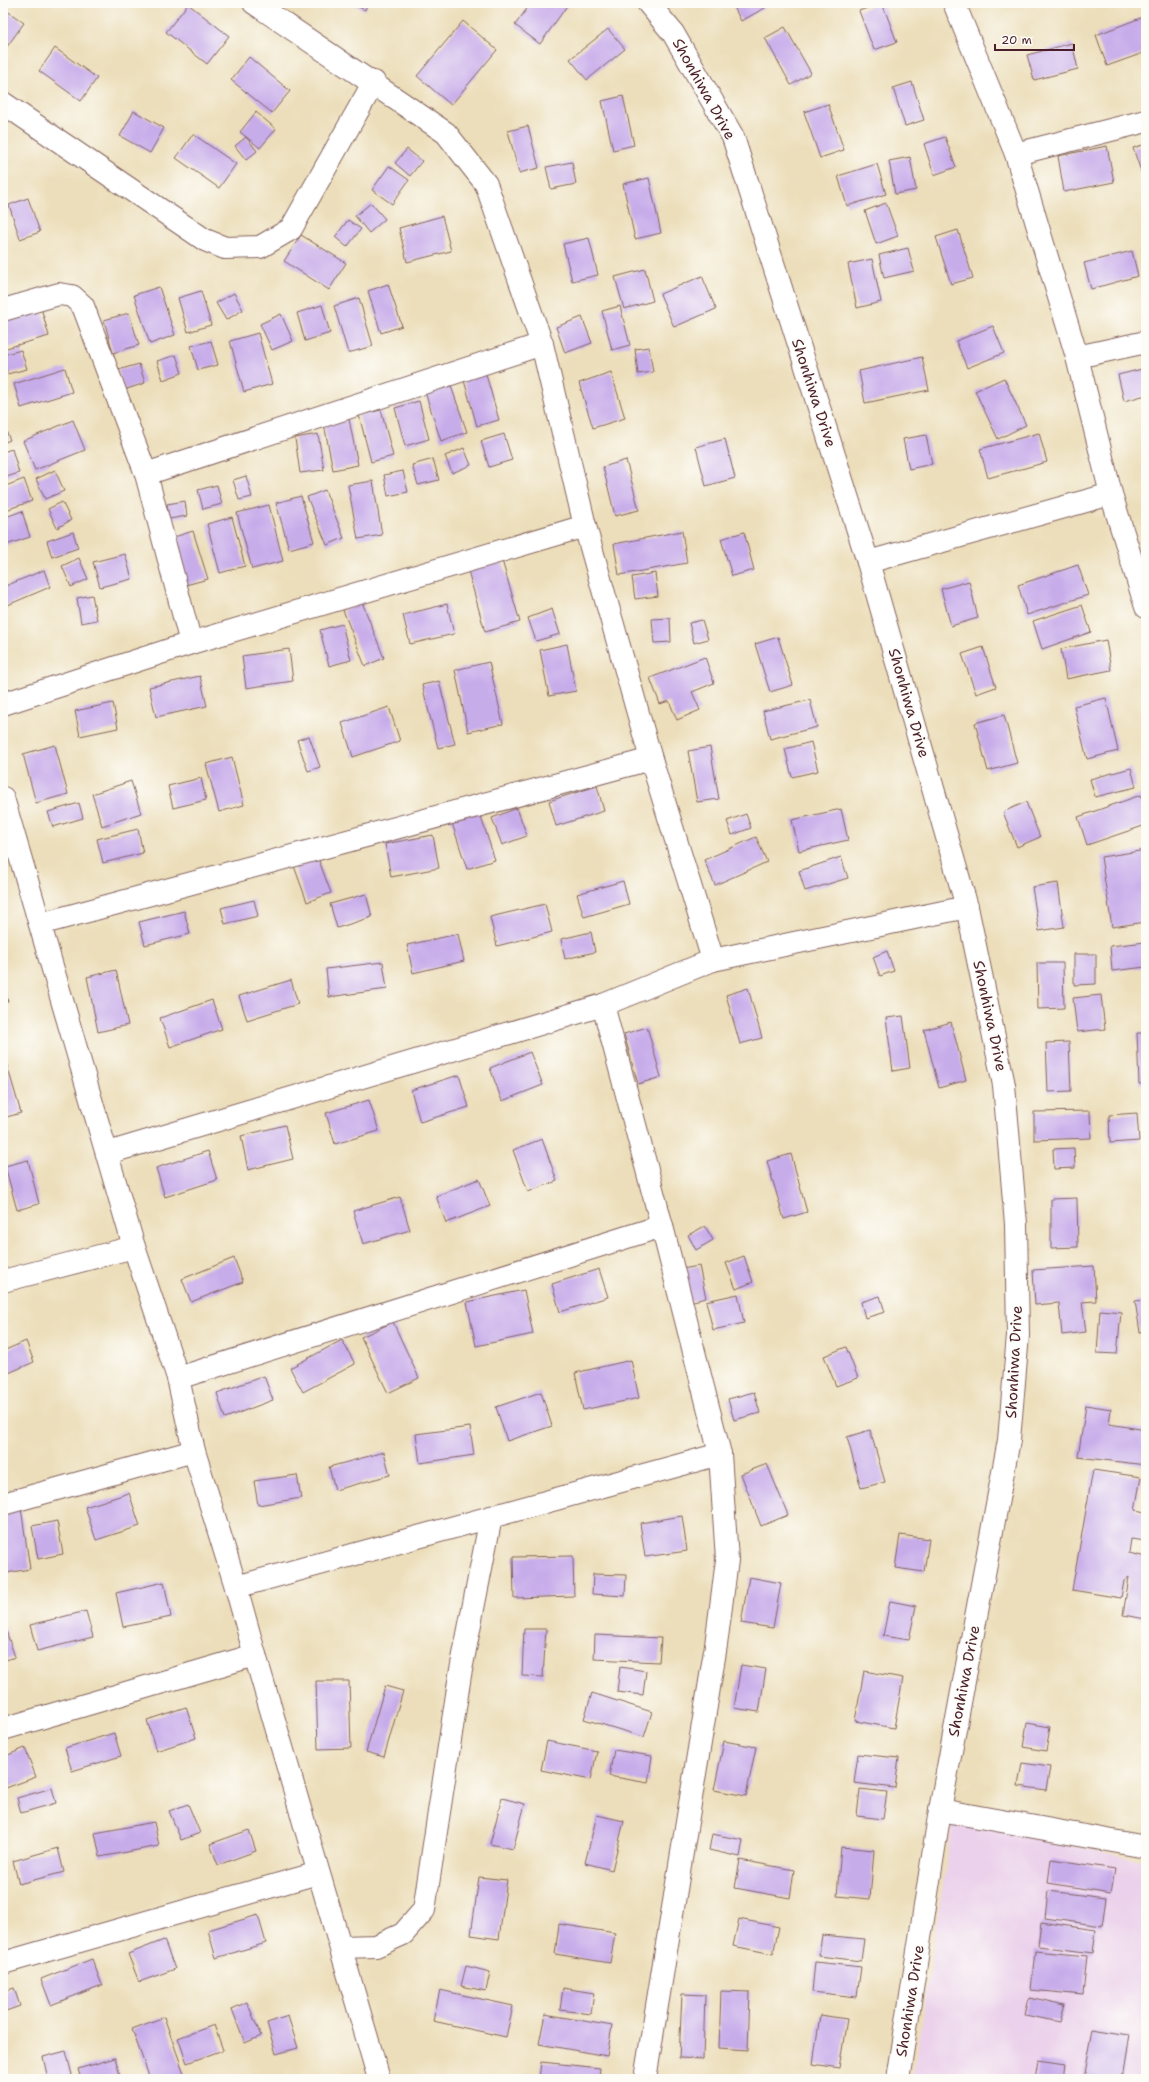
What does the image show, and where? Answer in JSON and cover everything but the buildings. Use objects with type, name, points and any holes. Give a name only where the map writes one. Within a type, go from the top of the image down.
[{"type":"street","points":[[254,3],[374,82],[446,133],[486,184],[542,344],[584,526],[651,759],[713,960]]},
{"type":"street","name":"Shonhiwa Drive","points":[[648,3],[673,33],[733,137],[868,562],[967,907],[1004,1085],[1016,1224],[1018,1335],[1009,1440],[940,1810],[898,2079]]},
{"type":"street","points":[[954,3],[1016,154],[1077,357],[1111,494],[1140,570],[1146,607]]},
{"type":"street","points":[[3,103],[205,240],[225,248],[260,247],[291,229],[374,82]]},
{"type":"street","points":[[1016,154],[1146,121]]},
{"type":"street","points":[[3,310],[59,294],[72,296],[82,306],[146,474],[190,643]]},
{"type":"street","points":[[1077,357],[1146,342]]},
{"type":"street","points":[[146,474],[542,344]]},
{"type":"street","points":[[868,562],[1111,494]]},
{"type":"street","points":[[3,704],[190,643],[584,526]]},
{"type":"street","points":[[40,924],[651,759]]},
{"type":"street","points":[[3,798],[108,1153],[134,1247],[178,1378],[194,1451],[236,1587],[318,1873],[341,1947],[373,2078]]},
{"type":"street","points":[[108,1153],[603,1005],[713,960],[967,907]]},
{"type":"street","points":[[603,1005],[662,1226],[720,1454],[726,1568],[716,1645],[645,2079]]},
{"type":"street","points":[[178,1378],[662,1226]]},
{"type":"street","points":[[3,1281],[134,1247]]},
{"type":"street","points":[[3,1504],[194,1451]]},
{"type":"street","points":[[236,1587],[720,1454]]},
{"type":"street","points":[[341,1947],[376,1946],[403,1934],[424,1910],[460,1675],[491,1517]]},
{"type":"street","points":[[3,1729],[255,1656]]},
{"type":"street","points":[[940,1810],[1146,1847]]},
{"type":"street","points":[[3,1963],[318,1873]]},
{"type":"shaded area","points":[[953,1821],[1146,1861],[1146,2079],[912,2079]]}]
